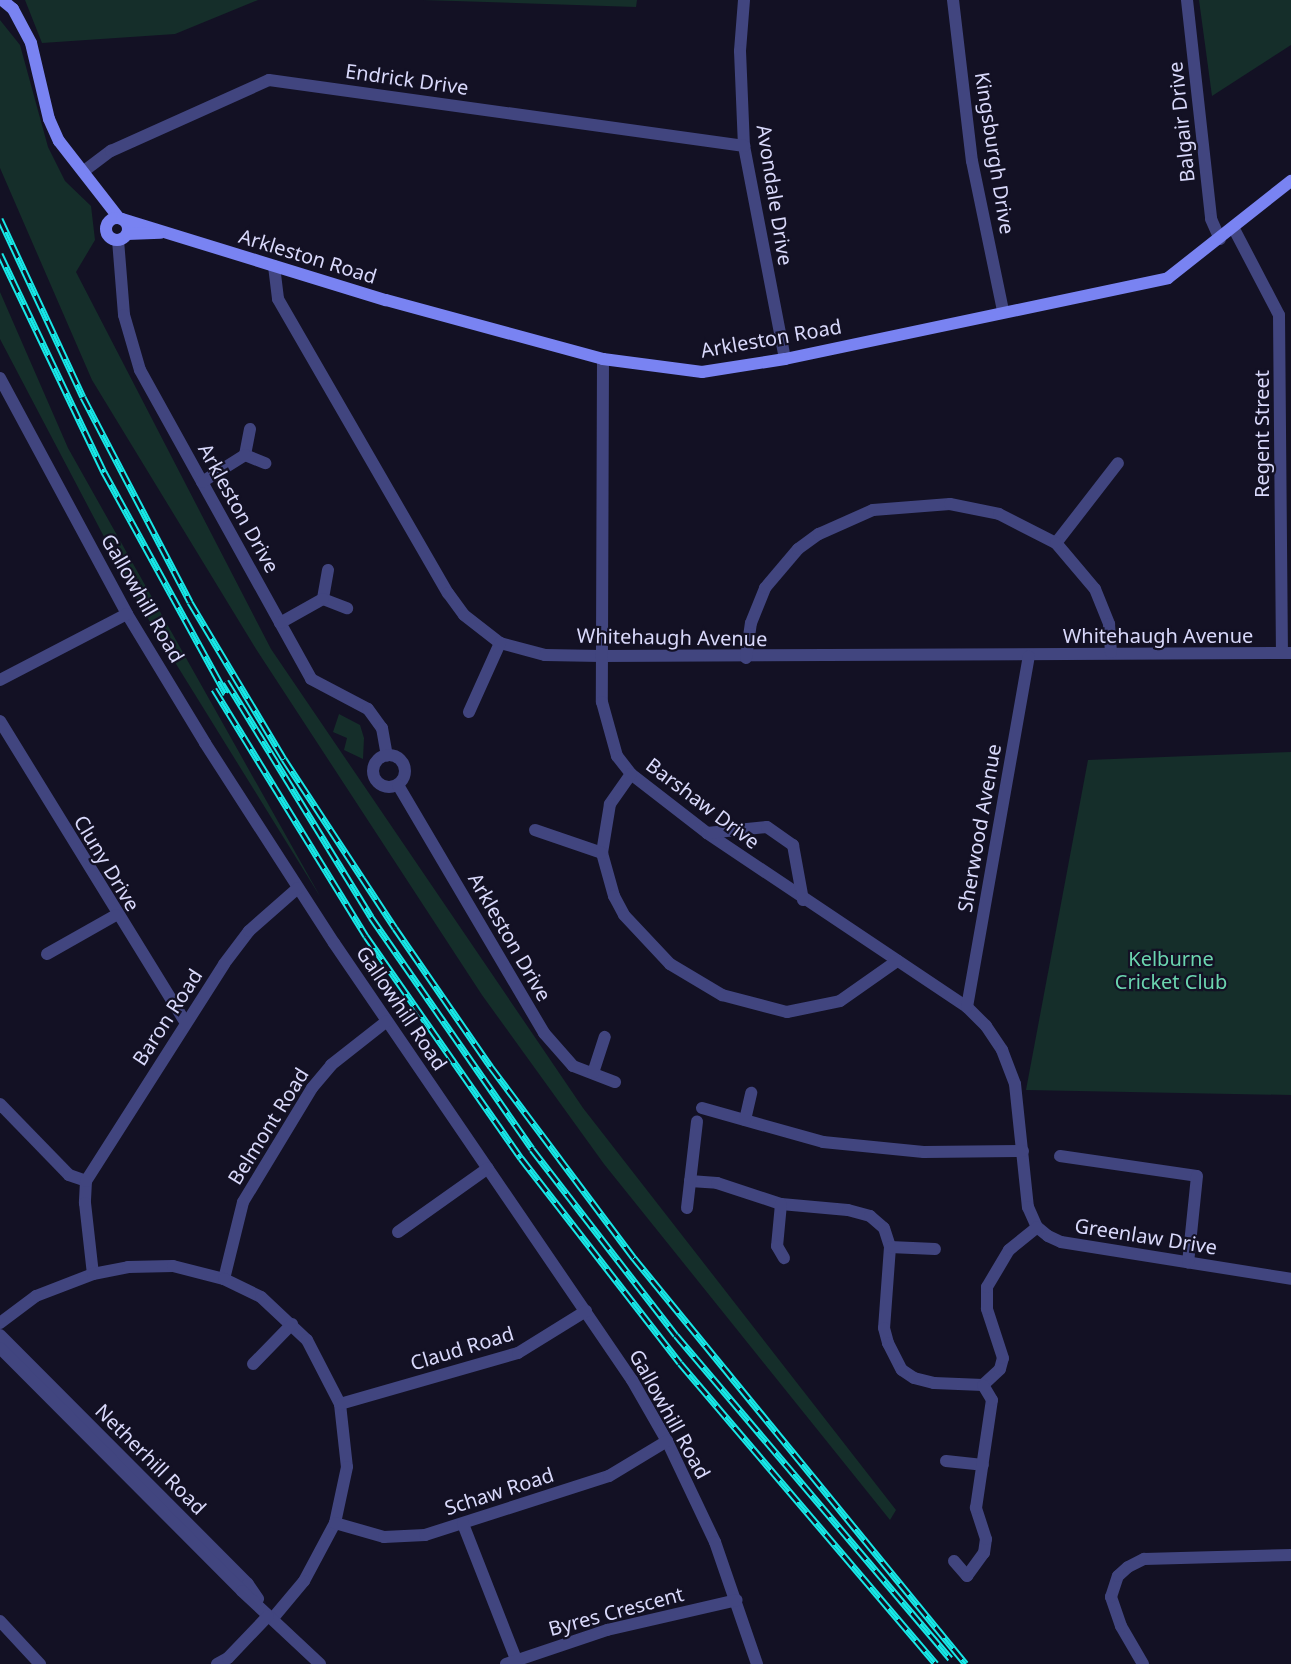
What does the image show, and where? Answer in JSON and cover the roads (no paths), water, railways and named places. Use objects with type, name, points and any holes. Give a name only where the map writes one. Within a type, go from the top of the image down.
[{"type":"street","name":"Arkleston Road","points":[[2,0],[13,9],[31,43],[49,119],[59,141],[84,171],[101,199],[121,218],[274,266],[603,358],[681,372],[722,370],[785,359],[1167,278],[1220,239],[1291,181]]},
{"type":"street","name":"Avondale Drive","points":[[744,0],[740,51],[744,146],[785,359]]},
{"type":"street","name":"Kingsburgh Drive","points":[[954,0],[972,161],[1003,311]]},
{"type":"street","name":"Balgair Drive","points":[[1187,0],[1211,219],[1220,239]]},
{"type":"street","name":"Endrick Drive","points":[[84,171],[111,151],[269,80],[744,146]]},
{"type":"street","name":"Arkleston Road","points":[[101,199],[107,225]]},
{"type":"street","points":[[121,218],[128,228],[122,237],[109,235],[107,225],[121,218]]},
{"type":"street","name":"Regent Street","points":[[1233,227],[1279,315],[1285,385],[1286,653]]},
{"type":"street","name":"Arkleston Road","points":[[122,237],[164,233]]},
{"type":"street","name":"Arkleston Drive","points":[[122,237],[124,315],[140,370],[311,679],[368,708],[382,728],[387,756]]},
{"type":"street","name":"Whitehaugh Avenue","points":[[274,266],[278,299],[448,593],[464,615],[500,643],[545,655],[746,658],[1029,656],[1111,652],[1286,653]]},
{"type":"street","name":"Barshaw Drive","points":[[603,358],[601,656],[607,731],[617,756],[631,774],[707,833],[803,900],[967,1007],[1002,1050],[1016,1084],[1023,1151]]},
{"type":"street","name":"Gallowhill Road","points":[[0,378],[127,614],[298,888],[586,1311],[667,1441],[715,1542],[758,1664]]},
{"type":"street","points":[[201,482],[245,455],[250,429]]},
{"type":"street","points":[[245,455],[265,463]]},
{"type":"street","points":[[1056,543],[1118,463]]},
{"type":"street","points":[[746,658],[751,623],[765,588],[798,549],[819,534],[873,510],[950,504],[999,514],[1056,543],[1095,590],[1109,624],[1111,652]]},
{"type":"street","points":[[323,599],[328,570]]},
{"type":"street","points":[[280,623],[323,599],[347,608]]},
{"type":"street","points":[[0,680],[127,614]]},
{"type":"street","points":[[469,712],[500,643]]},
{"type":"street","name":"Sherwood Avenue","points":[[967,1007],[1029,656]]},
{"type":"street","name":"Cluny Drive","points":[[0,721],[116,915],[185,1022]]},
{"type":"street","points":[[387,756],[397,758],[404,766],[404,777],[398,785],[383,786],[374,775],[378,760],[387,756]]},
{"type":"street","points":[[631,774],[610,804],[602,853],[614,896],[637,931],[670,964],[722,995],[765,1009],[811,1010],[840,1001],[897,961]]},
{"type":"street","name":"Arkleston Drive","points":[[398,785],[544,1033],[573,1066],[615,1082]]},
{"type":"street","points":[[707,833],[767,827],[793,846],[803,900]]},
{"type":"street","points":[[535,830],[602,853]]},
{"type":"street","name":"Baron Road","points":[[86,1181],[185,1022],[249,931],[298,888]]},
{"type":"street","points":[[47,954],[116,915]]},
{"type":"street","name":"Belmont Road","points":[[224,1279],[243,1202],[312,1088],[331,1065],[387,1021]]},
{"type":"street","points":[[592,1073],[605,1037]]},
{"type":"street","points":[[745,1120],[751,1093]]},
{"type":"street","points":[[0,1104],[69,1175],[86,1181],[85,1203],[93,1274]]},
{"type":"street","points":[[690,1181],[717,1183],[781,1204],[848,1210],[870,1216],[884,1228],[890,1247],[885,1328],[902,1370],[914,1378],[934,1383],[982,1385],[1000,1369],[1003,1358],[987,1309],[990,1279],[1009,1250],[1037,1227],[1028,1207],[1023,1151],[924,1152],[823,1142],[702,1108]]},
{"type":"street","points":[[687,1208],[697,1122]]},
{"type":"street","points":[[1060,1156],[1197,1176],[1188,1263]]},
{"type":"street","points":[[398,1232],[488,1168]]},
{"type":"street","points":[[781,1204],[777,1246],[784,1258]]},
{"type":"street","name":"Greenlaw Drive","points":[[1037,1227],[1061,1242],[1291,1279]]},
{"type":"street","points":[[890,1247],[935,1249]]},
{"type":"street","points":[[0,1323],[36,1296],[93,1274],[128,1267],[173,1266],[224,1279],[261,1297],[307,1340],[340,1404],[347,1438],[346,1467],[335,1523],[304,1581],[228,1658],[217,1664]]},
{"type":"street","name":"Claud Road","points":[[340,1404],[518,1353],[586,1311]]},
{"type":"street","points":[[254,1364],[292,1324]]},
{"type":"street","name":"Netherhill Road","points":[[0,1335],[248,1584],[270,1617]]},
{"type":"street","name":"Netherhill Road","points":[[0,1348],[320,1664]]},
{"type":"street","points":[[954,1561],[967,1576],[984,1553],[986,1539],[976,1508],[992,1400],[982,1385]]},
{"type":"street","name":"Schaw Road","points":[[335,1523],[384,1537],[425,1535],[609,1476],[667,1441]]},
{"type":"street","points":[[946,1461],[983,1465]]},
{"type":"street","points":[[464,1524],[511,1662]]},
{"type":"street","points":[[1143,1664],[1120,1626],[1111,1597],[1119,1576],[1128,1567],[1144,1559],[1291,1555]]},
{"type":"street","name":"Byres Crescent","points":[[511,1662],[607,1630],[737,1600]]},
{"type":"street","points":[[0,1621],[40,1664]]},
{"type":"railway","points":[[0,219],[83,397],[190,602],[284,759],[395,928],[491,1067],[634,1258],[966,1664]]},
{"type":"railway","points":[[0,254],[104,472],[226,694]]},
{"type":"railway","points":[[226,681],[371,917],[532,1149],[676,1335],[950,1658]]},
{"type":"railway","points":[[214,689],[366,936],[521,1158],[680,1363],[936,1664]]},
{"type":"park label","name":"Kelburne Cricket Club","points":[[1171,970]]}]
